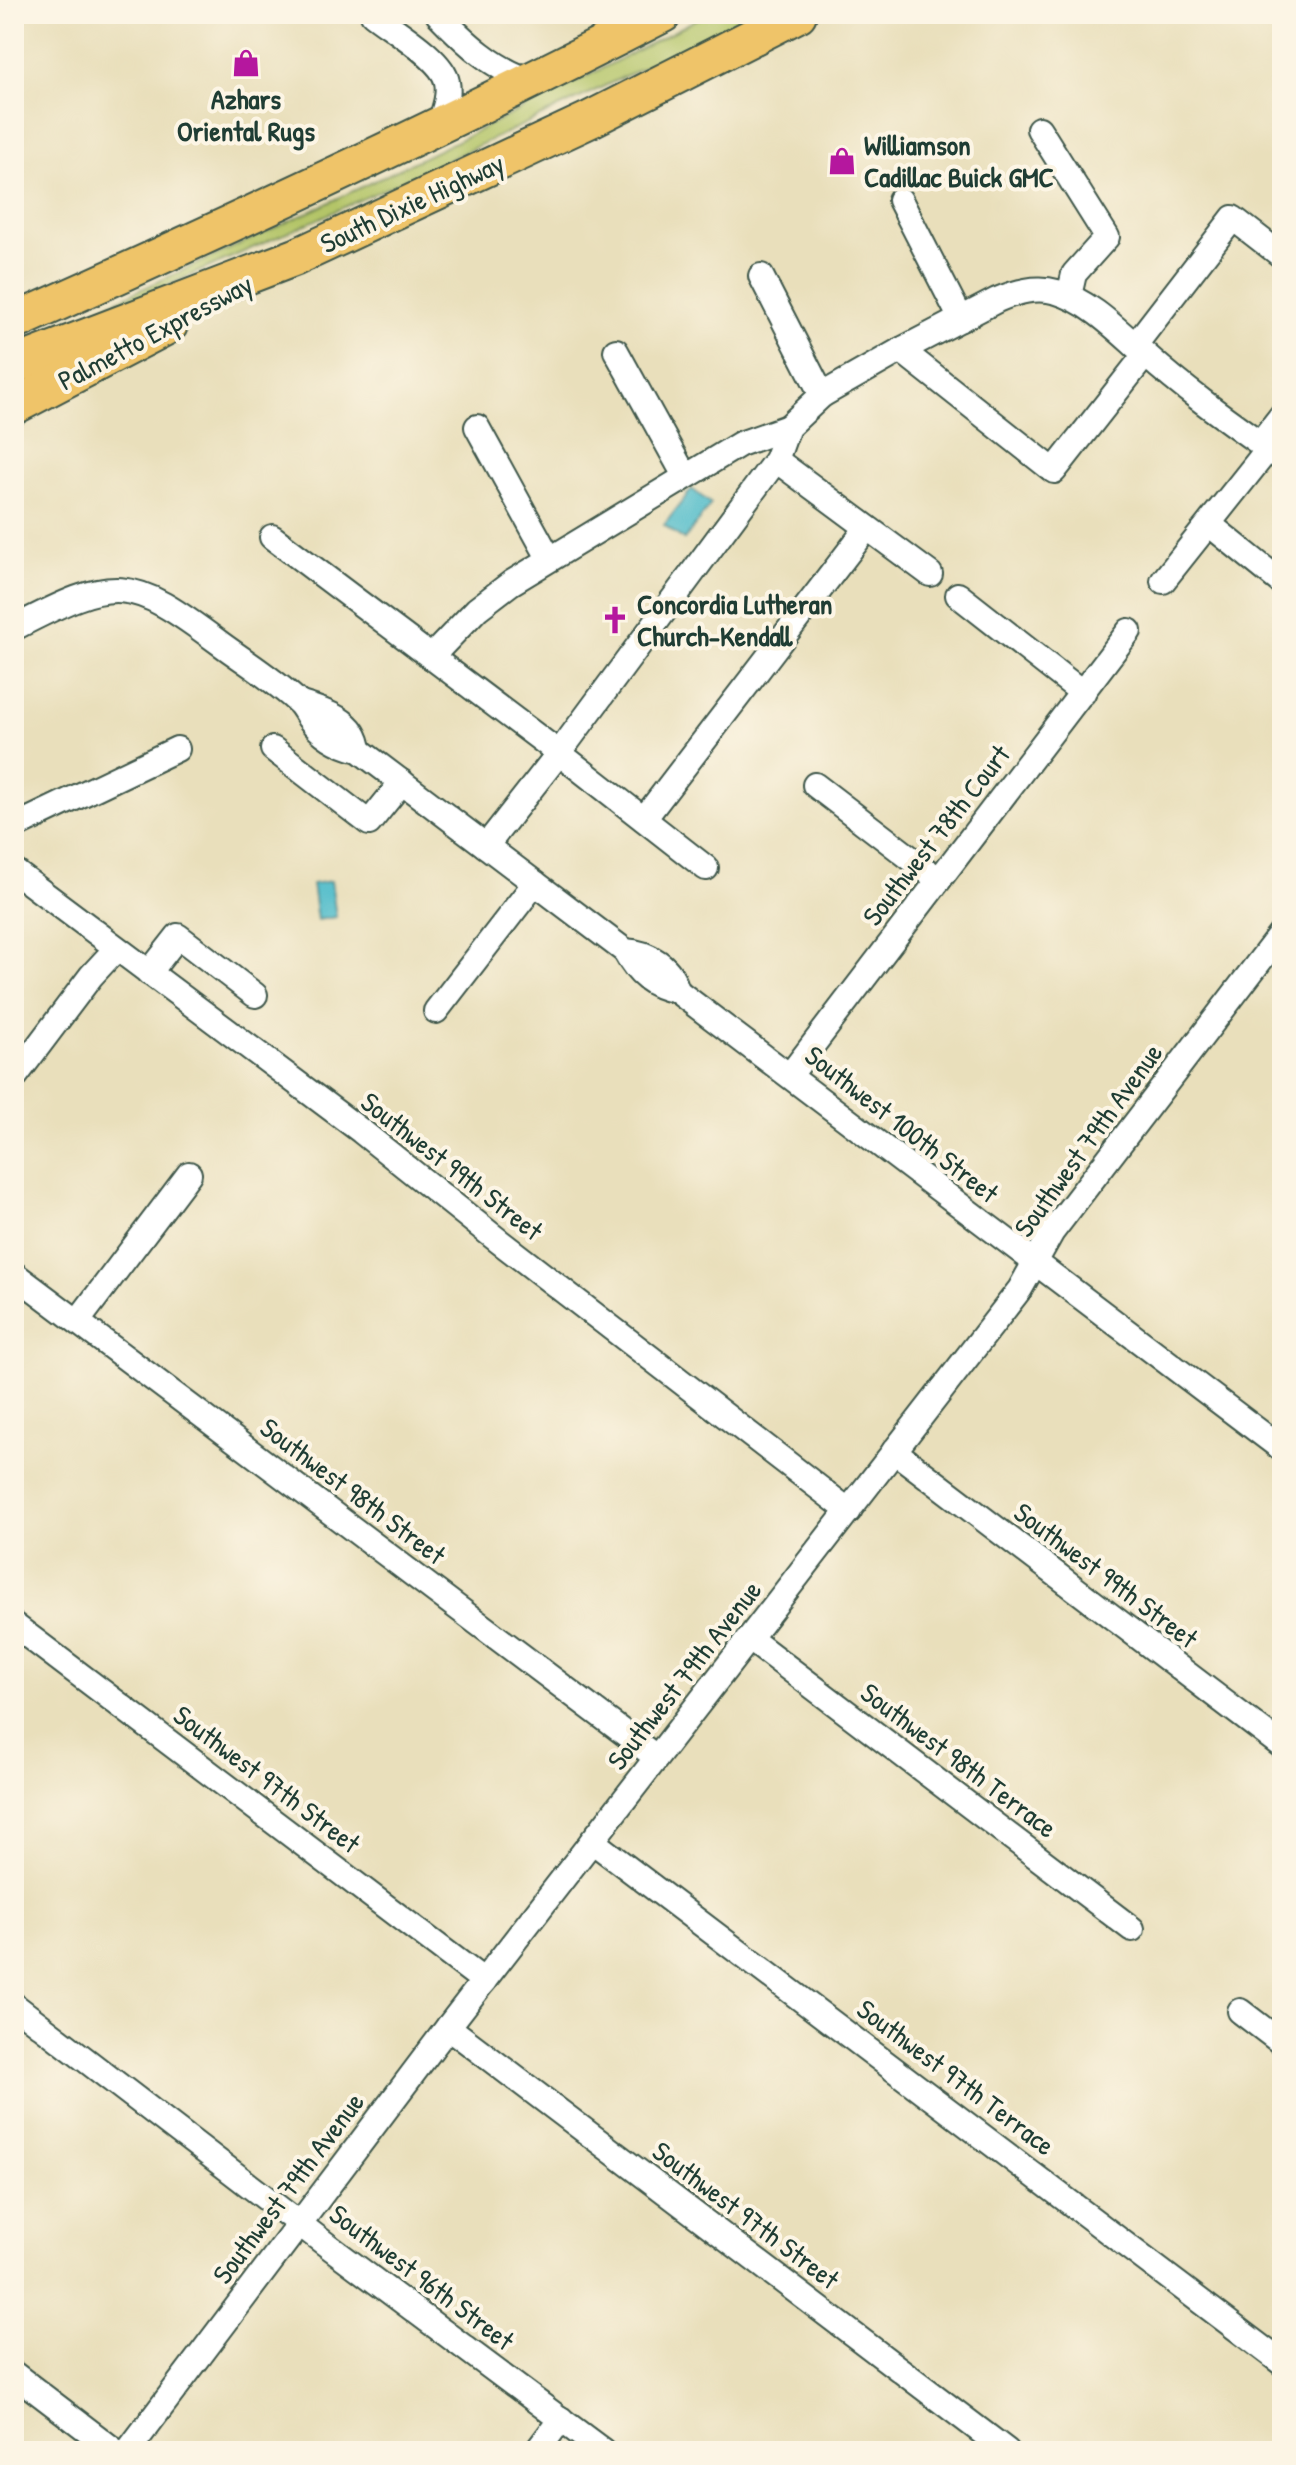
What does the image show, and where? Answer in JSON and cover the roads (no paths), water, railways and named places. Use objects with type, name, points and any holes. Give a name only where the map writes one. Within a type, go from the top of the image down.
[{"type":"highway","name":"South Dixie Highway","points":[[14,322],[179,250],[439,126],[663,14]]},
{"type":"highway","name":"South Dixie Highway","points":[[14,365],[296,257],[577,125],[798,14]]},
{"type":"highway","name":"Palmetto Expressway","points":[[14,406],[296,257]]},
{"type":"street","points":[[373,14],[436,63],[444,74],[448,95],[439,126]]},
{"type":"street","points":[[438,14],[479,52],[514,76],[531,81]]},
{"type":"street","points":[[1039,129],[1107,237],[1074,274],[1069,296]]},
{"type":"street","points":[[900,200],[961,319]]},
{"type":"street","points":[[901,350],[1054,471],[1233,218],[1282,256]]},
{"type":"street","points":[[761,276],[822,395]]},
{"type":"street","points":[[431,657],[477,609],[549,558],[740,444],[788,427],[822,395],[901,350],[1013,294],[1041,290],[1069,296],[1082,303],[1270,450]]},
{"type":"street","points":[[616,351],[685,476]]},
{"type":"street","points":[[1163,581],[1270,450],[1282,415]]},
{"type":"street","points":[[477,427],[549,558]]},
{"type":"street","points":[[486,846],[559,753],[776,460],[788,427]]},
{"type":"street","points":[[776,460],[930,574]]},
{"type":"street","points":[[1209,524],[1282,583]]},
{"type":"street","points":[[644,819],[867,528]]},
{"type":"street","points":[[272,537],[706,868]]},
{"type":"street","name":"Southwest 100th Street","points":[[14,628],[69,599],[98,591],[120,589],[144,593],[167,604],[301,704],[325,736],[359,750],[625,951],[645,979],[662,988],[677,991],[1035,1263],[1279,1440]]},
{"type":"street","points":[[958,595],[1083,693]]},
{"type":"street","name":"Southwest 78th Court","points":[[790,1075],[1129,631]]},
{"type":"street","points":[[14,827],[177,749]]},
{"type":"street","points":[[273,749],[369,823],[402,782]]},
{"type":"street","points":[[815,785],[939,880]]},
{"type":"street","name":"Southwest 99th Street","points":[[14,871],[385,1149],[500,1242],[849,1511]]},
{"type":"street","points":[[436,1011],[535,883]]},
{"type":"street","name":"Southwest 79th Avenue","points":[[128,2451],[448,2027],[1020,1289],[1052,1232],[1282,932]]},
{"type":"street","points":[[149,973],[178,936],[255,995]]},
{"type":"street","points":[[14,1078],[116,949]]},
{"type":"street","points":[[78,1321],[189,1174]]},
{"type":"street","name":"Southwest 98th Street","points":[[14,1274],[656,1757]]},
{"type":"street","name":"Southwest 99th Street","points":[[894,1451],[1282,1746]]},
{"type":"street","name":"Southwest 97th Street","points":[[14,1625],[484,1981]]},
{"type":"street","name":"Southwest 98th Terrace","points":[[750,1639],[1132,1929]]},
{"type":"street","name":"Southwest 97th Terrace","points":[[592,1841],[1282,2363]]},
{"type":"street","name":"Southwest 96th Street","points":[[14,2005],[603,2451]]},
{"type":"street","points":[[1240,2011],[1282,2043]]},
{"type":"street","name":"Southwest 97th Street","points":[[448,2027],[1007,2451]]},
{"type":"street","points":[[14,2374],[115,2451]]},
{"type":"street","points":[[537,2451],[561,2419]]},
{"type":"water","points":[[692,489],[711,504],[684,540],[664,525]]},
{"type":"water","points":[[331,881],[336,917],[317,920],[312,884]]},
{"type":"place","name":"Azhars Oriental Rugs","points":[[246,63]]},
{"type":"place","name":"Williamson Cadillac Buick GMC","points":[[842,161]]},
{"type":"place","name":"Concordia Lutheran Church-Kendall","points":[[615,620]]}]
